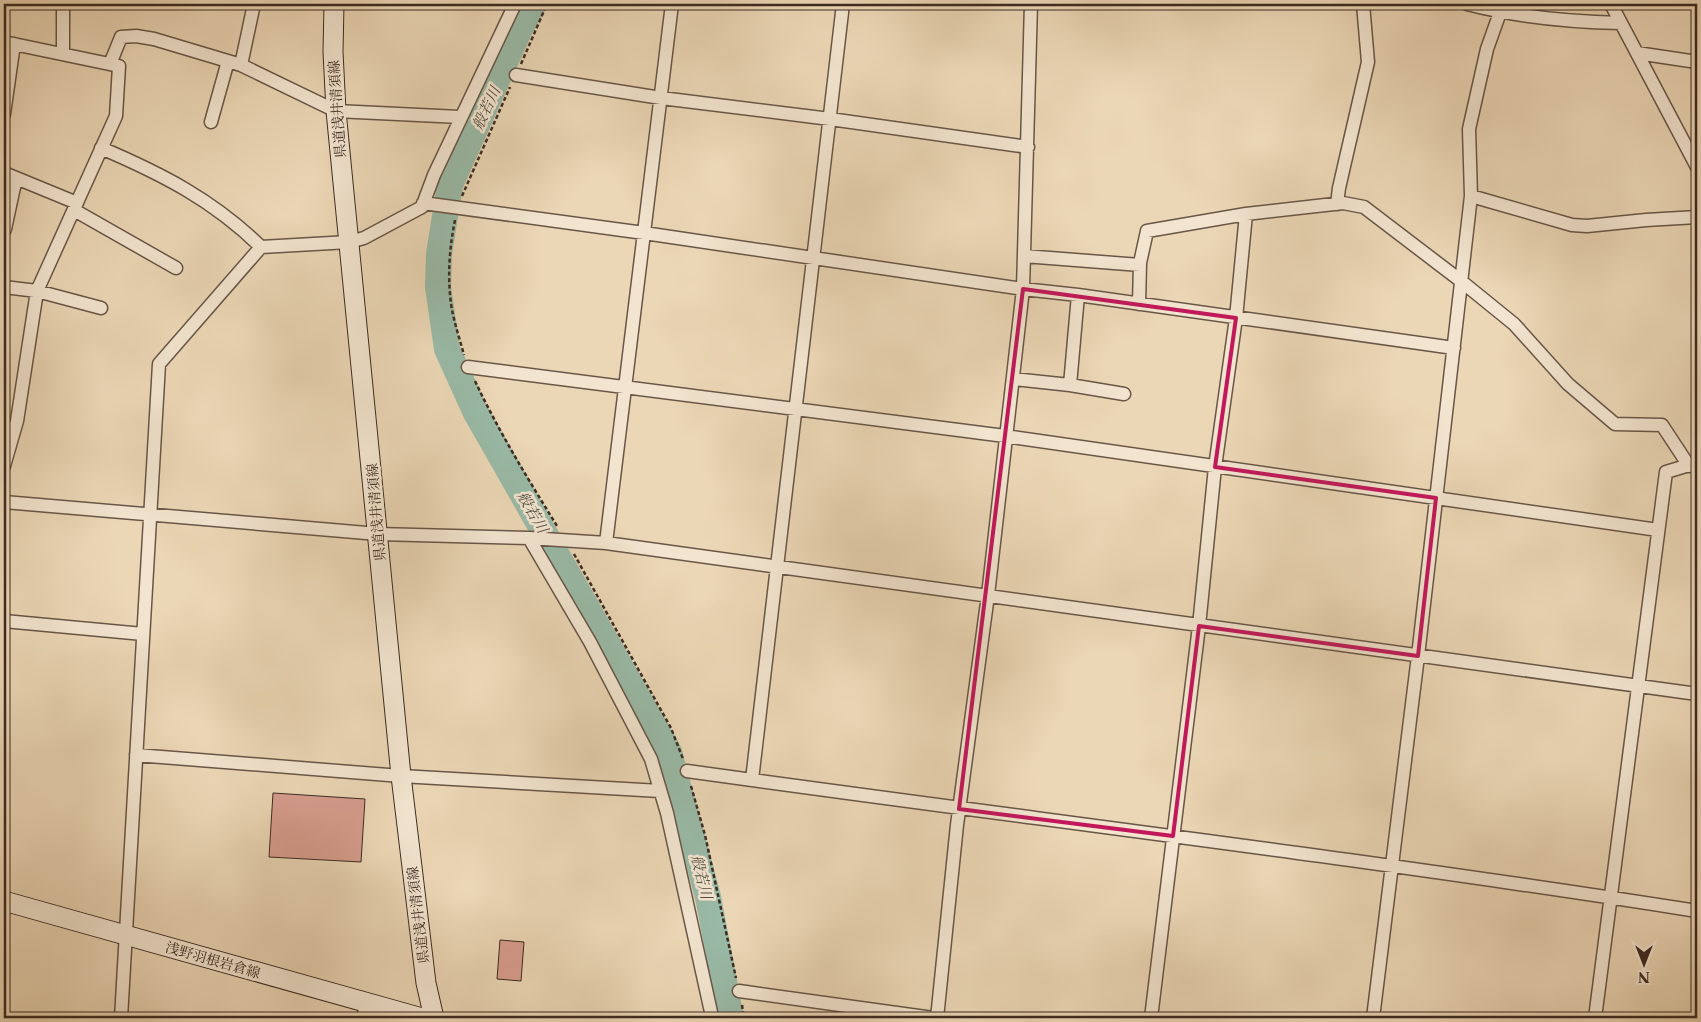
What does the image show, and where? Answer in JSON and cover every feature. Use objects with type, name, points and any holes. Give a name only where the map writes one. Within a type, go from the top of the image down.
[{"type":"main road","name":"県道浅井清須線","points":[[334,4],[333,52],[336,111],[401,776],[426,983],[434,1018]]},
{"type":"main road","name":"浅野羽根岩倉線","points":[[4,901],[125,936],[365,1011],[422,1018]]},
{"type":"street","points":[[63,4],[63,54]]},
{"type":"street","points":[[241,65],[254,4]]},
{"type":"street","points":[[121,1018],[159,364],[261,247],[349,242],[364,238],[422,207],[460,117],[515,4]]},
{"type":"street","points":[[606,543],[672,4]]},
{"type":"street","points":[[752,780],[843,4]]},
{"type":"street","points":[[739,991],[935,1018],[959,809],[988,595],[1023,289],[1031,4]]},
{"type":"street","points":[[1337,204],[1368,62],[1363,4]]},
{"type":"street","points":[[1467,4],[1501,8],[1577,22],[1621,23]]},
{"type":"street","points":[[1612,4],[1697,167]]},
{"type":"street","points":[[1373,1018],[1418,656],[1471,196],[1469,129],[1487,49],[1501,8]]},
{"type":"street","points":[[110,64],[122,37],[136,36],[154,39],[241,65],[336,111],[460,117]]},
{"type":"street","points":[[4,114],[9,43],[119,66],[116,116],[37,291],[17,421],[4,466]]},
{"type":"street","points":[[1637,53],[1697,62]]},
{"type":"street","points":[[212,122],[228,61]]},
{"type":"street","points":[[516,75],[661,98],[830,119],[1028,147]]},
{"type":"street","points":[[101,148],[145,167],[197,195],[244,230],[261,247]]},
{"type":"street","points":[[4,172],[76,206],[176,268]]},
{"type":"street","points":[[4,229],[16,178]]},
{"type":"street","points":[[1471,196],[1572,225],[1587,226],[1697,217]]},
{"type":"street","points":[[423,203],[644,233],[1023,289],[1078,295],[1454,348]]},
{"type":"street","points":[[1139,304],[1140,265],[1147,230],[1246,214],[1343,203],[1364,207],[1514,324],[1568,384],[1616,424],[1662,425],[1693,464],[1666,472],[1594,1018]]},
{"type":"street","points":[[1151,1018],[1199,626],[1215,467],[1236,318],[1246,214]]},
{"type":"street","points":[[1024,256],[1140,265]]},
{"type":"street","points":[[4,288],[37,291],[101,308]]},
{"type":"street","points":[[1070,385],[1078,295]]},
{"type":"street","points":[[468,367],[1005,436],[1658,530]]},
{"type":"street","points":[[1013,379],[1070,385],[1124,394]]},
{"type":"street","points":[[4,502],[151,513],[378,534],[529,538],[606,543],[1697,694]]},
{"type":"street","points":[[529,538],[590,642],[646,748],[656,774],[711,1012],[710,1018]]},
{"type":"street","points":[[4,622],[144,634]]},
{"type":"street","points":[[136,756],[401,776],[660,791]]},
{"type":"street","points":[[687,771],[1391,866],[1697,911]]},
{"type":"path","points":[[547,4],[457,208],[450,253],[452,310],[468,367],[490,414],[566,540],[671,728],[687,771],[705,835],[744,1018]]},
{"type":"highlighted area","points":[[1023,289],[1236,318],[1215,467],[1436,498],[1418,656],[1199,626],[1173,836],[959,809]]},
{"type":"building","points":[[273,793],[365,799],[361,862],[269,857]]},
{"type":"building","points":[[500,940],[524,942],[521,981],[497,979]]},
{"type":"waterway","name":"般若川","points":[[534,4],[520,29],[450,185],[439,254],[438,287],[447,349],[475,411],[669,752],[708,897],[731,1018]]},
{"type":"waterway","name":"般若川","points":[[725,1018],[729,1006]]}]
